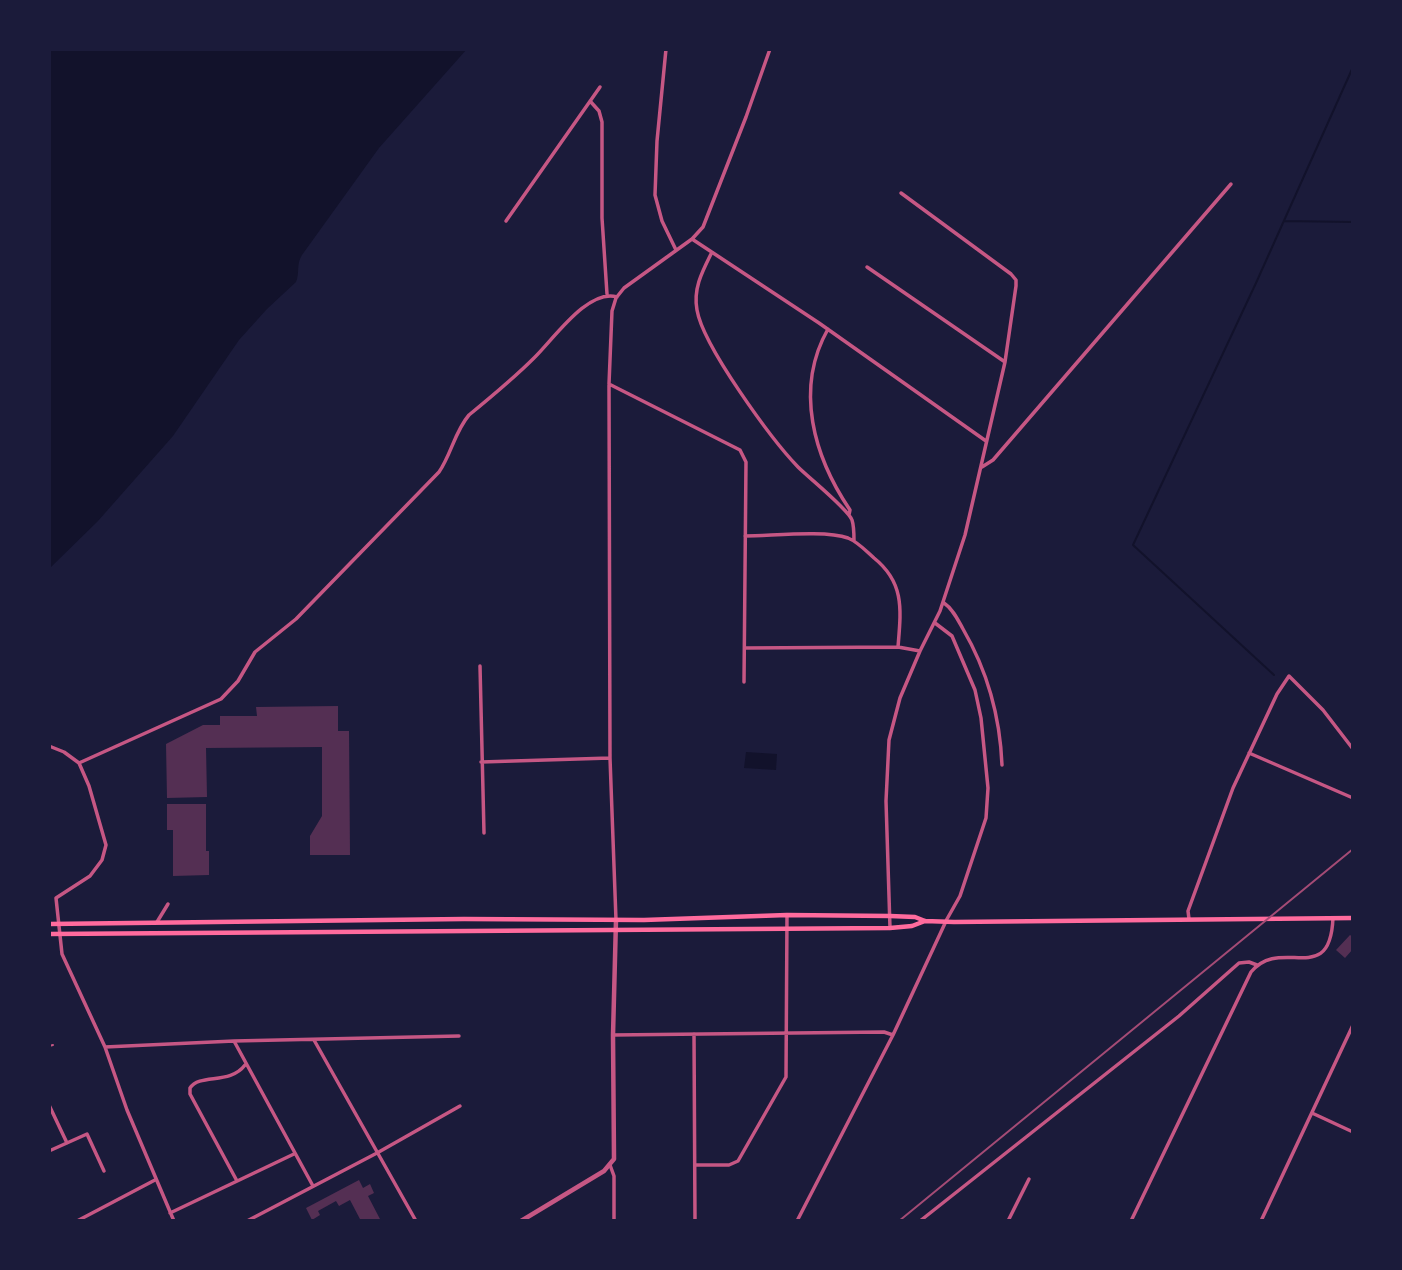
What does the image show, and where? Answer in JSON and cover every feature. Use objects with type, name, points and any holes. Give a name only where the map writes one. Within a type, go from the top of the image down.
[{"type":"main road","points":[[49,924],[616,920],[786,915],[915,917],[925,921],[945,922],[1353,918]]},
{"type":"main road","points":[[49,934],[890,928],[912,926],[925,921]]},
{"type":"street","points":[[666,49],[659,106],[655,195],[662,221],[676,250]]},
{"type":"street","points":[[521,1221],[610,1166],[614,1156],[616,920],[610,758],[609,384],[612,310],[617,296],[632,282],[703,228],[769,49]]},
{"type":"street","points":[[506,221],[600,86]]},
{"type":"street","points":[[590,101],[599,111],[602,122],[602,218],[607,294]]},
{"type":"street","points":[[982,467],[993,460],[1231,184]]},
{"type":"street","points":[[890,928],[886,801],[889,740],[900,698],[943,603],[965,535],[1005,362],[1016,286],[1016,280],[1011,274],[901,193]]},
{"type":"street","points":[[692,239],[986,441]]},
{"type":"street","points":[[712,254],[697,285],[696,296],[699,319],[712,346],[774,440],[811,480],[849,515],[854,541]]},
{"type":"street","points":[[867,267],[1005,362]]},
{"type":"street","points":[[79,763],[221,699],[238,681],[255,652],[296,619],[439,472],[469,415],[536,356],[572,317],[607,294],[617,296]]},
{"type":"street","points":[[828,330],[814,361],[812,417],[819,453],[831,481],[849,510],[849,515]]},
{"type":"street","points":[[609,384],[742,452],[746,462],[744,682]]},
{"type":"street","points":[[745,537],[830,535],[854,541],[879,562],[895,581],[900,608],[898,647]]},
{"type":"street","points":[[943,603],[950,608],[965,633],[990,687],[999,729],[1002,765]]},
{"type":"street","points":[[797,1221],[893,1035],[945,922],[960,896],[986,818],[989,801],[981,718],[975,690],[952,636],[934,623]]},
{"type":"street","points":[[746,648],[898,647],[920,652]]},
{"type":"street","points":[[480,666],[484,833]]},
{"type":"street","points":[[1189,919],[1188,911],[1192,898],[1233,788],[1277,694],[1289,677],[1323,710],[1353,749]]},
{"type":"street","points":[[49,746],[64,752],[79,763],[103,830],[106,850],[100,864],[90,876],[57,898],[57,923],[62,954],[105,1047],[155,1180],[174,1221]]},
{"type":"street","points":[[1249,752],[1353,798]]},
{"type":"street","points":[[481,762],[610,758]]},
{"type":"street","points":[[157,922],[168,904]]},
{"type":"street","points":[[696,1165],[729,1165],[740,1159],[786,1077],[786,915]]},
{"type":"street","points":[[1131,1221],[1242,987],[1257,965],[1272,957],[1310,957],[1325,950],[1332,939],[1334,918]]},
{"type":"street","points":[[920,1221],[1179,1016],[1239,963],[1250,961],[1257,965]]},
{"type":"street","points":[[1261,1221],[1353,1026]]},
{"type":"street","points":[[613,1035],[884,1032],[893,1035]]},
{"type":"street","points":[[694,1034],[695,1221]]},
{"type":"street","points":[[105,1047],[459,1036]]},
{"type":"street","points":[[314,1040],[416,1221]]},
{"type":"street","points":[[234,1041],[313,1187]]},
{"type":"street","points":[[1345,1044],[1353,1046]]},
{"type":"street","points":[[237,1181],[190,1094],[190,1088],[195,1083],[228,1077],[245,1065]]},
{"type":"street","points":[[49,1105],[67,1143]]},
{"type":"street","points":[[247,1221],[460,1106]]},
{"type":"street","points":[[1312,1113],[1353,1132]]},
{"type":"street","points":[[49,1151],[87,1134],[104,1171]]},
{"type":"street","points":[[170,1213],[294,1154]]},
{"type":"street","points":[[610,1166],[614,1176],[614,1221]]},
{"type":"street","points":[[1008,1221],[1029,1179]]},
{"type":"street","points":[[77,1221],[155,1180]]},
{"type":"shaded area","points":[[49,49],[467,49],[379,148],[302,255],[296,282],[239,340],[173,436],[98,521],[49,569]]},
{"type":"shaded area","points":[[746,752],[777,754],[776,770],[744,768]]},
{"type":"building","points":[[338,706],[338,731],[349,731],[350,855],[310,855],[310,836],[322,816],[322,747],[206,748],[207,797],[167,798],[166,744],[203,725],[220,725],[220,716],[257,716],[256,707]]},
{"type":"building","points":[[167,804],[206,804],[209,875],[173,876],[173,830],[167,830]]},
{"type":"building","points":[[1350,935],[1353,937],[1353,949],[1345,958],[1336,950]]},
{"type":"building","points":[[359,1180],[363,1188],[370,1184],[374,1193],[368,1196],[381,1221],[361,1221],[350,1200],[339,1206],[336,1201],[318,1211],[320,1215],[312,1220],[306,1208]]},
{"type":"waterway","points":[[1274,675],[1133,545],[1256,283],[1353,67]]},
{"type":"waterway","points":[[1284,221],[1353,222]]},
{"type":"railway","points":[[899,1221],[1353,849]]}]
